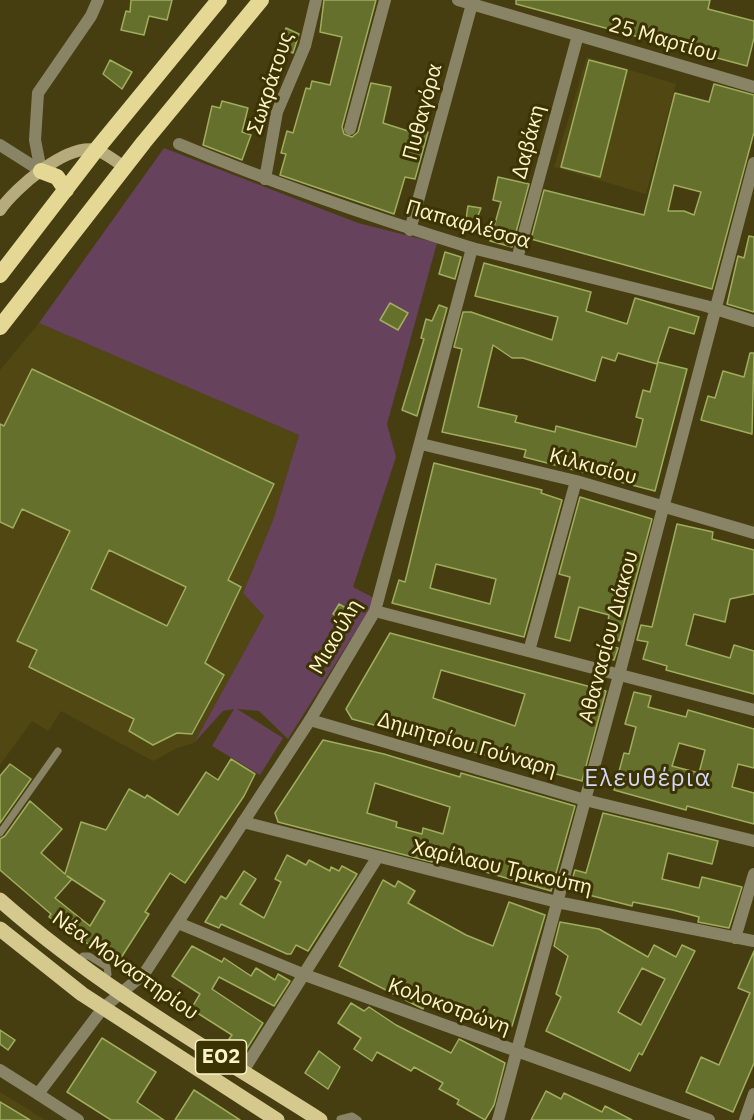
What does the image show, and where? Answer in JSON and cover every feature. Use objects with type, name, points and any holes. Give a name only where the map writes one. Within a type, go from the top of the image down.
[{"type":"highway","points":[[0,275],[96,150],[219,0]]},
{"type":"highway","points":[[0,327],[125,167],[261,0]]},
{"type":"highway","points":[[41,171],[57,177],[66,190]]},
{"type":"main road","points":[[0,210],[19,189],[41,171],[75,153],[96,150],[125,167]]},
{"type":"main road","name":"Νέα Μοναστηρίου","points":[[0,900],[88,970],[121,993],[320,1120]]},
{"type":"main road","name":"Νέα Μοναστηρίου","points":[[0,929],[103,1008],[277,1120]]},
{"type":"street","points":[[41,171],[35,140],[38,93],[91,16],[98,0]]},
{"type":"street","name":"Σωκράτους","points":[[265,179],[277,112],[305,46],[316,0]]},
{"type":"street","points":[[350,129],[385,0]]},
{"type":"street","name":"25 Μαρτίου","points":[[458,0],[754,87]]},
{"type":"street","name":"Πυθαγόρα","points":[[410,230],[472,4]]},
{"type":"street","name":"Δαβάκη","points":[[517,259],[578,35]]},
{"type":"street","name":"Παπαφλέσσα","points":[[179,144],[265,179],[410,230],[472,248],[716,309],[754,321]]},
{"type":"street","points":[[0,146],[41,171]]},
{"type":"street","name":"Αθανασίου Διάκου","points":[[498,1120],[619,675],[754,163]]},
{"type":"street","name":"Μιαούλη","points":[[38,1094],[103,1008],[142,976],[310,720],[375,611],[472,248]]},
{"type":"street","name":"Κιλκισίου","points":[[421,444],[576,482],[754,532]]},
{"type":"street","points":[[529,651],[576,482]]},
{"type":"street","points":[[375,611],[754,710]]},
{"type":"street","name":"Δημητρίου Γούναρη","points":[[310,720],[585,800],[754,841]]},
{"type":"street","name":"Χαρίλαου Τρικούπη","points":[[243,822],[376,858],[557,902],[754,941]]},
{"type":"street","points":[[243,1071],[376,858]]},
{"type":"street","points":[[735,938],[754,874]]},
{"type":"street","name":"Κολοκοτρώνη","points":[[178,923],[305,975],[517,1053],[710,1120]]},
{"type":"street","points":[[0,1070],[78,1120]]},
{"type":"street","points":[[746,1120],[754,1094]]},
{"type":"lane","points":[[0,832],[58,751]]},
{"type":"lane","points":[[82,957],[89,956],[107,967],[108,974]]},
{"type":"lane","points":[[340,1119],[352,1116],[358,1120]]},
{"type":"shaded area","points":[[587,57],[676,84],[646,194],[554,167]]},
{"type":"shaded area","points":[[164,148],[358,223],[437,243],[387,424],[396,457],[353,587],[376,599],[288,739],[259,711],[237,709],[283,738],[260,775],[212,746],[234,709],[223,711],[194,743],[264,616],[243,593],[273,520],[299,435],[39,323]]},
{"type":"shaded area","points":[[39,323],[299,435],[273,520],[243,593],[264,616],[194,743],[177,748],[153,761],[61,711],[48,731],[32,721],[0,765],[0,370]]},
{"type":"shaded area","points":[[0,1092],[45,1120],[0,1120]]},
{"type":"building","points":[[131,0],[172,0],[167,20],[149,16],[144,35],[121,30],[126,11],[130,12]]},
{"type":"building","points":[[324,0],[376,0],[342,127],[344,134],[352,137],[358,132],[371,83],[391,87],[383,123],[408,131],[408,129],[428,132],[415,179],[405,177],[394,214],[280,175],[286,154],[281,153],[287,131],[293,133],[306,88],[310,89],[312,81],[330,85],[342,37],[320,32]]},
{"type":"building","points":[[516,0],[710,0],[708,9],[754,21],[754,38],[747,66],[516,4]]},
{"type":"building","points":[[286,28],[299,34],[293,53],[279,47]]},
{"type":"building","points":[[110,60],[132,72],[122,89],[103,74]]},
{"type":"building","points":[[589,60],[627,70],[600,177],[561,167]]},
{"type":"building","points":[[714,84],[754,95],[754,132],[712,289],[531,239],[544,190],[644,215],[675,93],[709,102]],"holes":[[[674,185],[701,192],[694,215],[684,211],[668,211]]]},
{"type":"building","points":[[222,101],[248,108],[242,132],[251,135],[242,160],[203,145],[212,106],[220,108]]},
{"type":"building","points":[[498,177],[529,184],[512,247],[490,241],[501,202],[493,200]]},
{"type":"building","points":[[468,206],[481,208],[476,221],[466,219]]},
{"type":"building","points":[[749,236],[754,237],[754,312],[727,304],[738,256],[744,258]]},
{"type":"building","points":[[445,252],[461,257],[455,279],[439,274]]},
{"type":"building","points":[[484,263],[591,292],[586,311],[627,324],[635,298],[699,317],[694,334],[669,327],[657,364],[618,353],[615,361],[602,357],[595,381],[523,358],[512,358],[493,345],[478,407],[517,416],[515,422],[555,432],[556,426],[636,447],[643,419],[636,417],[643,390],[650,392],[658,362],[687,369],[655,491],[524,457],[526,450],[442,432],[462,349],[454,347],[463,312],[471,312],[552,340],[558,317],[475,296]]},
{"type":"building","points":[[390,303],[408,313],[398,330],[380,320]]},
{"type":"building","points":[[439,305],[447,308],[417,416],[402,410],[424,339],[421,338],[426,319],[432,321]]},
{"type":"building","points":[[750,353],[754,353],[752,434],[701,420],[708,396],[715,398],[723,371],[744,377]]},
{"type":"building","points":[[32,369],[274,484],[228,580],[241,587],[205,663],[224,675],[192,734],[177,733],[153,745],[129,731],[134,719],[29,667],[37,650],[17,641],[70,531],[22,509],[13,528],[0,522],[0,424],[4,426]],"holes":[[[109,550],[186,587],[167,626],[91,589]]]},
{"type":"building","points":[[434,463],[542,490],[541,493],[562,500],[524,637],[392,603],[399,580],[405,582]],"holes":[[[436,564],[496,579],[490,604],[430,588]]]},
{"type":"building","points":[[580,497],[652,519],[619,641],[607,626],[609,615],[579,607],[570,641],[555,637],[570,577],[559,574]]},
{"type":"building","points":[[677,524],[713,532],[712,539],[754,550],[754,594],[730,599],[725,622],[694,614],[686,645],[730,658],[734,645],[754,651],[754,694],[666,670],[667,666],[643,659],[648,642],[637,640],[641,625],[652,627]]},
{"type":"building","points":[[339,604],[351,611],[345,621],[333,614]]},
{"type":"building","points":[[390,633],[606,691],[582,781],[352,719],[346,709]],"holes":[[[441,670],[525,694],[515,726],[433,698]]]},
{"type":"building","points":[[603,644],[618,648],[614,660],[600,657]]},
{"type":"building","points":[[634,692],[651,696],[648,707],[686,717],[688,710],[754,729],[754,768],[738,764],[732,787],[754,793],[754,824],[687,806],[686,810],[614,790],[624,753],[629,754],[636,727],[625,724]],"holes":[[[679,743],[705,750],[699,773],[672,766]]]},
{"type":"building","points":[[323,740],[384,754],[460,777],[461,773],[575,806],[551,891],[434,857],[432,862],[278,822],[275,813]],"holes":[[[375,783],[450,807],[443,834],[423,828],[422,834],[396,827],[397,822],[367,813]]]},
{"type":"building","points":[[231,759],[255,774],[244,796],[185,883],[170,873],[145,912],[149,914],[117,964],[49,917],[51,914],[0,870],[0,839],[5,836],[30,801],[62,829],[41,853],[65,874],[81,822],[106,830],[129,789],[145,798],[147,795],[178,815],[206,772],[218,780]],"holes":[[[72,879],[105,901],[90,926],[55,898]]]},
{"type":"building","points":[[10,764],[31,779],[0,823],[0,776]]},
{"type":"building","points":[[603,813],[718,841],[712,864],[668,853],[662,879],[699,888],[702,877],[742,887],[729,928],[698,922],[699,917],[673,910],[633,902],[632,906],[569,890],[575,870],[586,873]]},
{"type":"building","points":[[287,855],[306,865],[309,860],[330,871],[331,867],[339,871],[342,866],[357,874],[308,951],[296,945],[291,954],[287,954],[221,924],[219,928],[205,922],[221,896],[226,899],[244,871],[256,879],[240,904],[264,918],[281,882],[275,879]]},
{"type":"building","points":[[383,880],[395,887],[398,881],[415,891],[408,903],[466,935],[493,946],[509,902],[545,915],[512,1026],[429,997],[423,1009],[339,966]]},
{"type":"building","points":[[560,922],[599,929],[648,957],[654,945],[676,957],[682,945],[695,951],[642,1055],[639,1053],[630,1071],[546,1031],[561,997],[556,994],[568,956],[554,946]],"holes":[[[642,968],[665,979],[641,1025],[618,1012]]]},
{"type":"building","points":[[192,946],[222,962],[224,958],[251,976],[256,968],[275,980],[278,974],[290,981],[274,1006],[219,977],[212,989],[263,1023],[246,1050],[229,1039],[232,1035],[191,1009],[200,994],[172,976]]},
{"type":"building","points":[[754,951],[754,1063],[733,1112],[686,1092],[701,1057],[719,1065],[750,993],[738,988]]},
{"type":"building","points":[[351,1003],[364,1011],[369,1007],[396,1025],[451,1053],[459,1039],[505,1063],[494,1105],[485,1120],[457,1104],[459,1100],[439,1089],[443,1083],[414,1067],[411,1071],[377,1052],[372,1061],[354,1049],[361,1038],[338,1023]]},
{"type":"building","points":[[0,1030],[15,1040],[8,1050],[0,1044]]},
{"type":"building","points":[[102,1038],[156,1072],[137,1102],[164,1120],[111,1120],[67,1092]]},
{"type":"building","points":[[319,1051],[340,1067],[328,1089],[305,1073]]},
{"type":"building","points":[[194,1090],[240,1120],[175,1120]]},
{"type":"building","points":[[546,1091],[561,1099],[564,1093],[602,1112],[605,1106],[632,1120],[531,1120]]},
{"type":"building","points":[[0,1102],[30,1120],[0,1120]]},
{"type":"district","name":"Ελευθέρια","points":[[648,779]]}]
